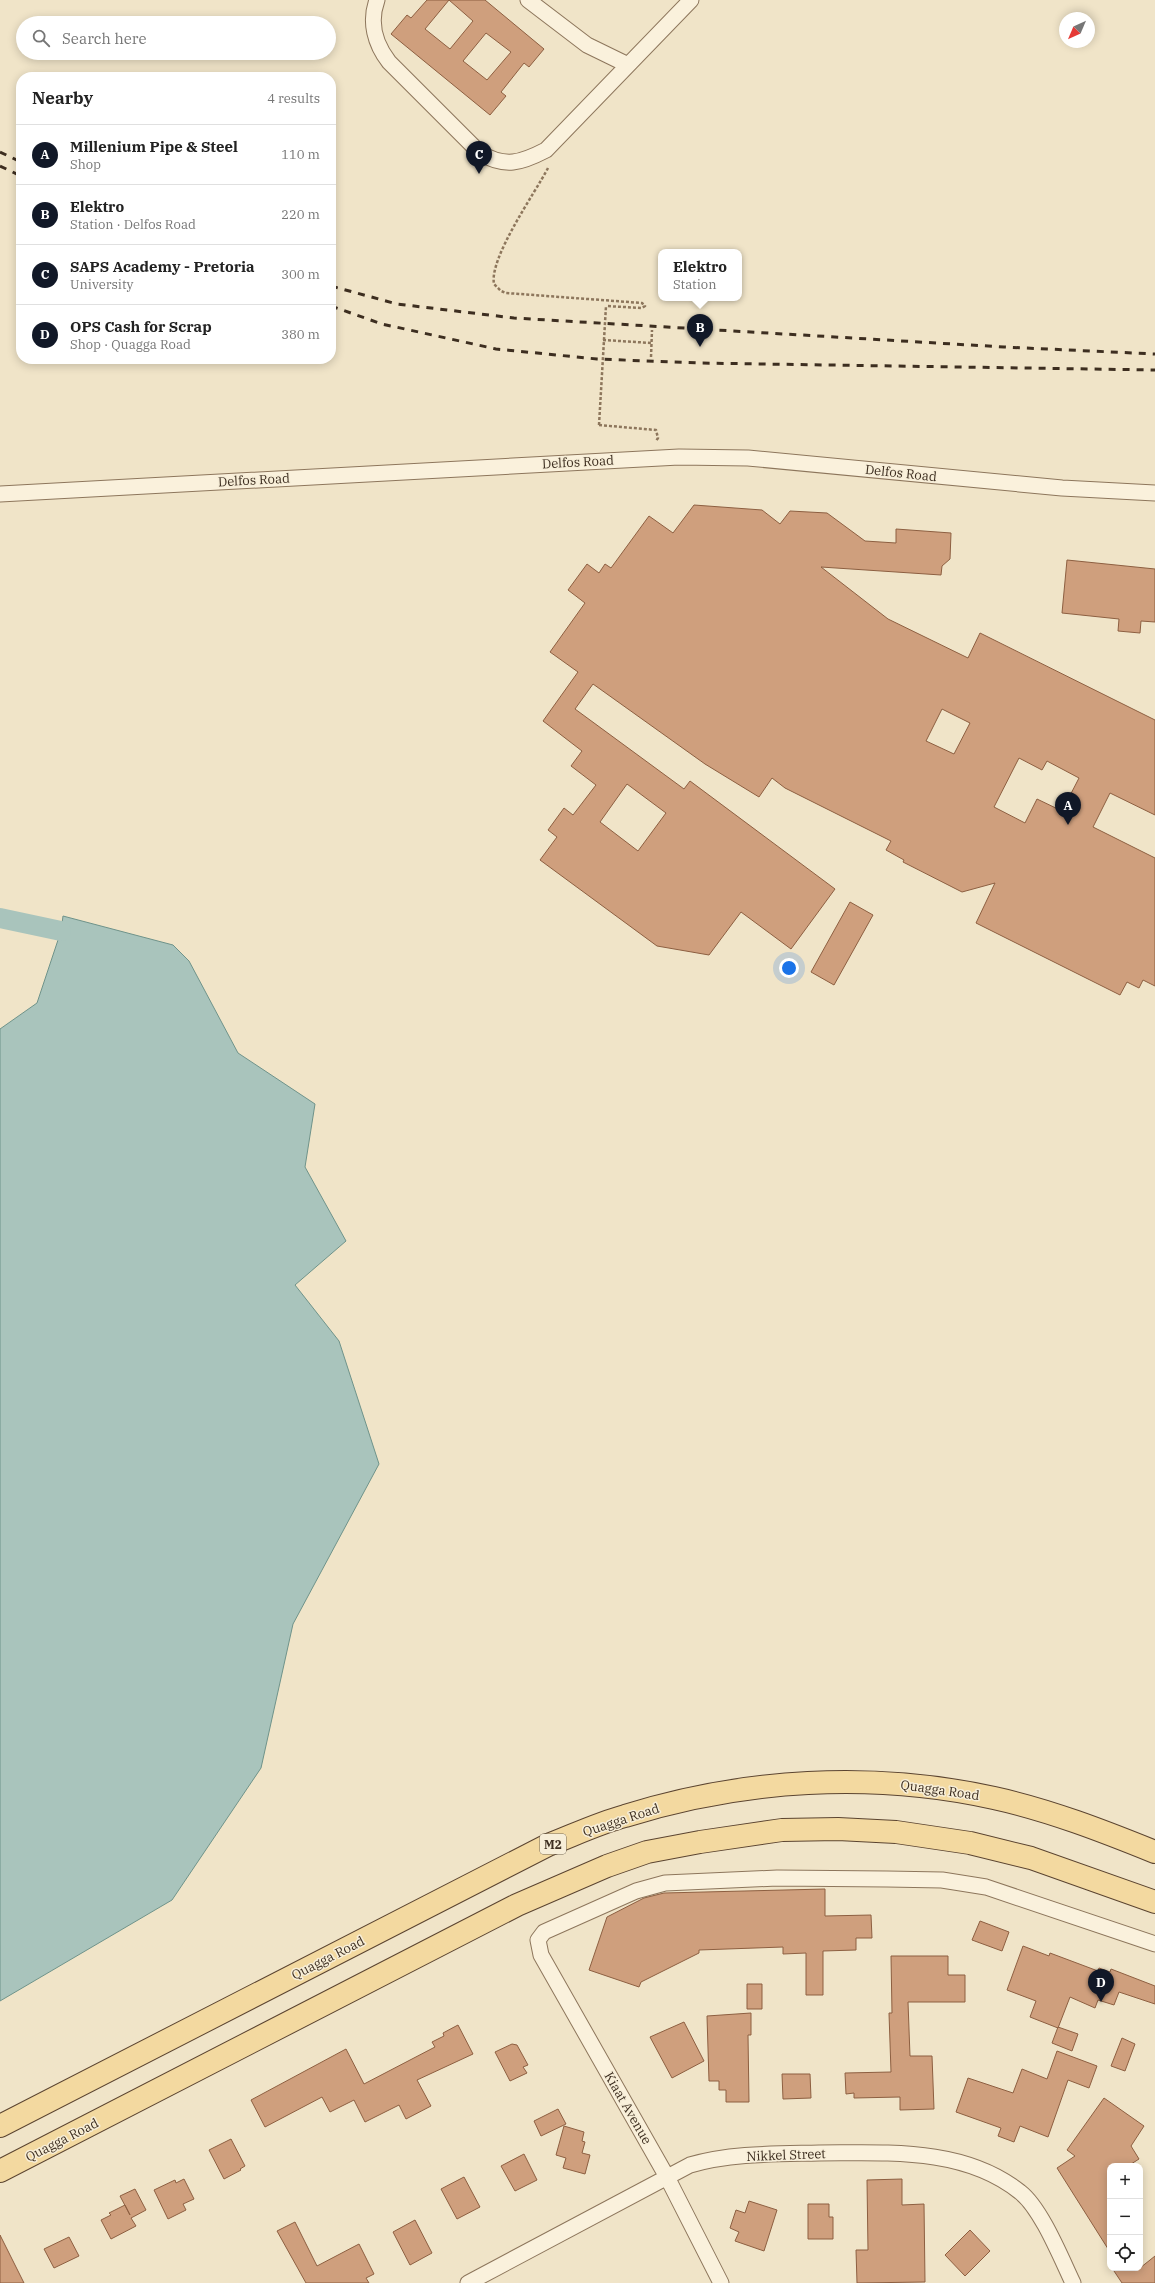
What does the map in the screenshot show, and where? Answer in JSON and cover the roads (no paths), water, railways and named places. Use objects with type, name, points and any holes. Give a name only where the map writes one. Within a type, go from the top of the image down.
[{"type":"main road","name":"Quagga Road","points":[[0,2126],[548,1845],[624,1816],[691,1799],[742,1788],[797,1783],[886,1783],[994,1798],[1044,1811],[1149,1846]]},
{"type":"main road","name":"Quagga Road","points":[[0,2171],[517,1905],[607,1866],[647,1852],[700,1842],[782,1830],[838,1829],[896,1832],[970,1843],[1030,1858],[1155,1902]]},
{"type":"street","points":[[377,0],[373,21],[375,38],[382,54],[467,142],[480,153],[498,162],[513,162],[528,159],[546,150],[691,0]]},
{"type":"street","points":[[528,0],[597,52],[628,65]]},
{"type":"street","name":"Delfos Road","points":[[0,494],[679,457],[748,458],[1062,488],[1155,493]]},
{"type":"street","name":"Kiaat Avenue","points":[[721,2283],[667,2177],[541,1955],[538,1945],[541,1934],[636,1891],[665,1883],[777,1878],[887,1879],[942,1880],[986,1887],[1155,1944]]},
{"type":"street","name":"Nikkel Street","points":[[468,2283],[667,2177],[702,2162],[758,2154],[904,2153],[982,2169],[1025,2196],[1038,2214],[1073,2283]]},
{"type":"water","points":[[63,916],[173,945],[189,961],[238,1053],[315,1104],[305,1167],[346,1241],[295,1285],[339,1341],[379,1464],[293,1624],[261,1768],[172,1900],[0,2001],[0,1029],[37,1003],[61,931]]},
{"type":"waterway","points":[[0,918],[61,931]]},
{"type":"railway","points":[[0,152],[16,160]]},
{"type":"railway","points":[[0,166],[16,174]]},
{"type":"railway","points":[[336,287],[397,304],[514,318],[1004,347],[1155,354]]},
{"type":"railway","points":[[336,308],[382,324],[496,349],[597,359],[699,363],[1155,370]]},
{"type":"place","name":"SAPS Academy - Pretoria","points":[[479,174]]},
{"type":"place","name":"Elektro","points":[[700,347]]},
{"type":"place","name":"Millenium Pipe & Steel","points":[[1068,825]]},
{"type":"place","name":"OPS Cash for Scrap","points":[[1101,2002]]}]
